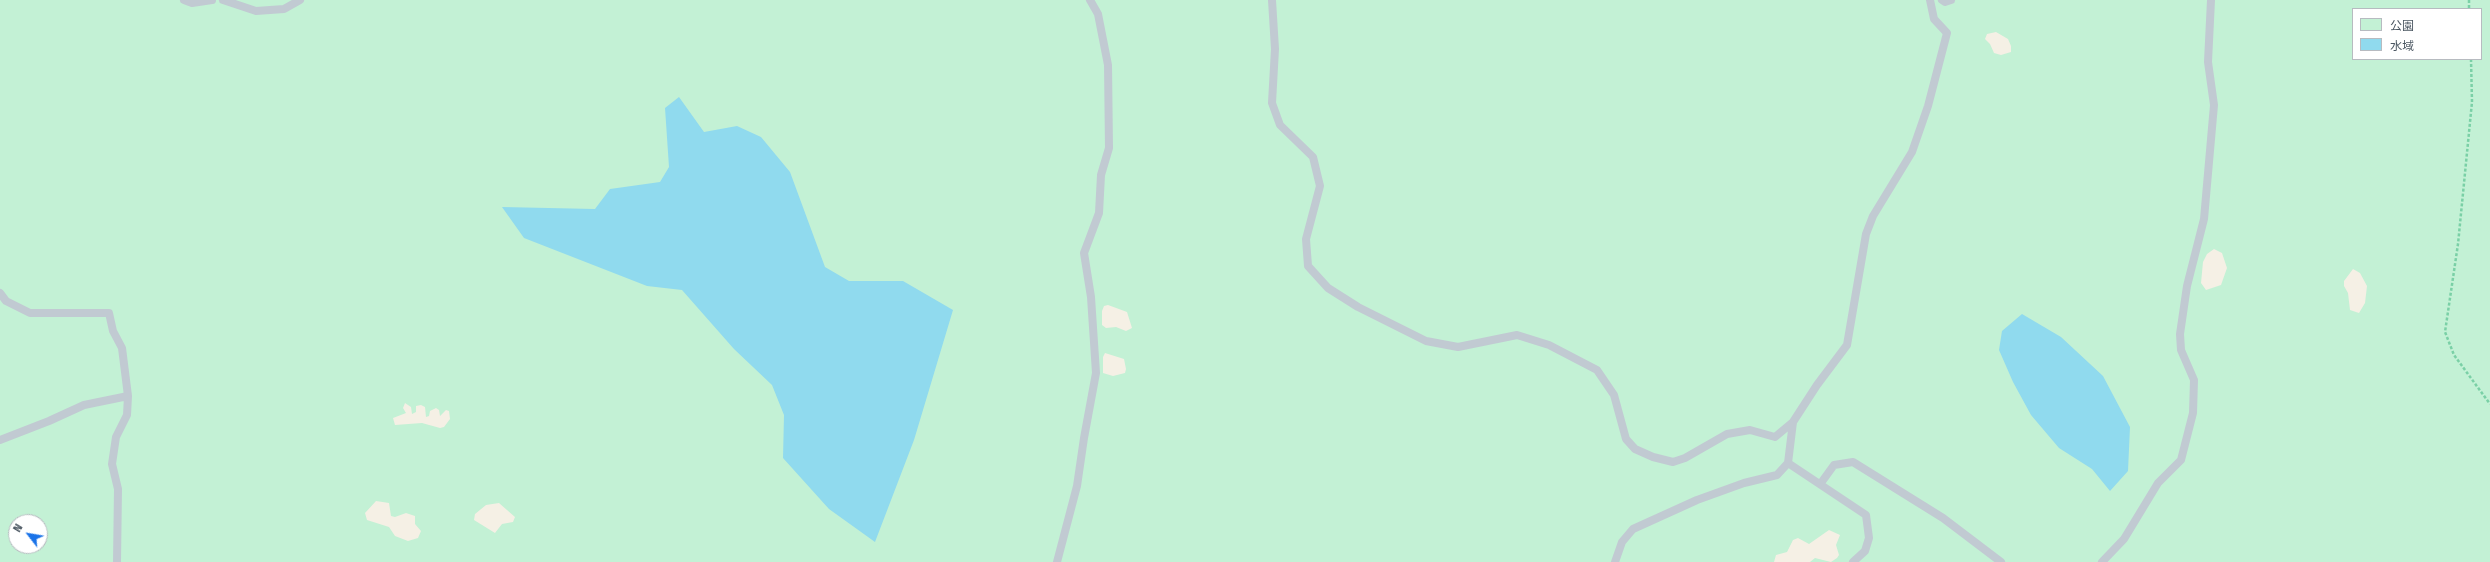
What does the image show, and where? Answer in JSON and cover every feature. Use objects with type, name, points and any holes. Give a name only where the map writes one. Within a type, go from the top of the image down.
[{"type":"lane","points":[[184,0],[192,2],[212,0]]},
{"type":"lane","points":[[223,0],[256,11],[284,9],[300,0]]},
{"type":"lane","points":[[1057,562],[1077,486],[1096,373],[1091,297],[1084,254],[1099,213],[1101,175],[1109,148],[1109,81],[1108,65],[1098,14],[1090,0]]},
{"type":"lane","points":[[1272,0],[1275,49],[1272,103],[1280,125],[1313,157],[1320,186],[1306,239],[1308,266],[1328,288],[1364,310],[1426,341],[1458,346],[1517,335],[1549,345],[1597,370],[1614,395],[1626,439],[1635,449],[1653,457],[1673,462],[1685,458],[1705,445],[1727,434],[1750,430],[1775,437],[1793,422],[1817,385],[1848,345],[1866,234],[1873,216],[1912,152],[1928,106],[1947,33],[1934,19],[1930,0]]},
{"type":"lane","points":[[1942,0],[1945,2],[1951,0]]},
{"type":"lane","points":[[2102,562],[2124,539],[2158,483],[2181,460],[2193,413],[2194,380],[2181,350],[2180,334],[2187,286],[2204,219],[2214,112],[2208,62],[2211,0]]},
{"type":"lane","points":[[0,293],[6,301],[30,313],[109,313],[113,331],[122,348],[128,396],[127,415],[116,437],[112,464],[118,489],[117,562]]},
{"type":"lane","points":[[0,440],[84,405],[128,396]]},
{"type":"lane","points":[[1615,562],[1622,542],[1633,529],[1697,500],[1744,483],[1777,475],[1788,463],[1793,422]]},
{"type":"lane","points":[[1821,483],[1834,465],[1853,462],[1943,518],[2001,562]]},
{"type":"lane","points":[[1788,463],[1821,483],[1866,515],[1869,538],[1865,551],[1853,562]]},
{"type":"path","points":[[2471,60],[2472,102],[2458,244],[2445,332],[2454,355],[2490,404]]},
{"type":"green space","points":[[0,0],[2490,0],[2490,562],[0,562]]},
{"type":"sand","points":[[1996,32],[2008,39],[2011,46],[2011,52],[2001,55],[1994,53],[1990,44],[1985,39],[1987,34]]},
{"type":"sand","points":[[2214,249],[2222,253],[2227,268],[2221,285],[2206,290],[2201,283],[2203,262],[2207,254]]},
{"type":"sand","points":[[2353,269],[2360,273],[2367,286],[2365,303],[2359,313],[2350,310],[2348,293],[2344,286],[2344,281]]},
{"type":"sand","points":[[1108,305],[1127,312],[1132,328],[1126,331],[1116,327],[1106,328],[1102,325],[1102,311],[1104,306]]},
{"type":"sand","points":[[1105,353],[1124,359],[1126,369],[1125,373],[1113,376],[1103,373],[1103,357]]},
{"type":"sand","points":[[405,403],[411,407],[412,414],[416,412],[416,406],[421,405],[425,407],[426,417],[429,416],[430,411],[436,408],[439,410],[440,416],[446,410],[449,411],[450,419],[444,427],[440,428],[422,423],[395,425],[393,418],[406,413],[403,408]]},
{"type":"sand","points":[[376,501],[389,503],[391,516],[395,517],[406,513],[415,516],[415,524],[421,531],[418,538],[408,541],[395,536],[389,527],[367,520],[365,513]]},
{"type":"sand","points":[[499,503],[515,517],[513,522],[502,524],[495,533],[474,520],[475,514],[486,505]]},
{"type":"sand","points":[[1829,530],[1840,535],[1836,545],[1839,555],[1831,562],[1815,558],[1810,562],[1774,562],[1776,555],[1787,552],[1793,540],[1798,538],[1809,544]]},
{"type":"water","points":[[679,97],[704,132],[737,126],[761,137],[790,172],[825,267],[849,281],[903,281],[953,310],[914,440],[875,542],[829,509],[783,458],[784,415],[772,385],[734,349],[682,290],[647,286],[524,238],[502,207],[595,209],[610,189],[660,182],[669,167],[665,108]]},
{"type":"water","points":[[2022,314],[2061,337],[2103,376],[2130,427],[2128,471],[2110,491],[2092,469],[2059,448],[2031,415],[2013,382],[1999,350],[2002,331]]}]
